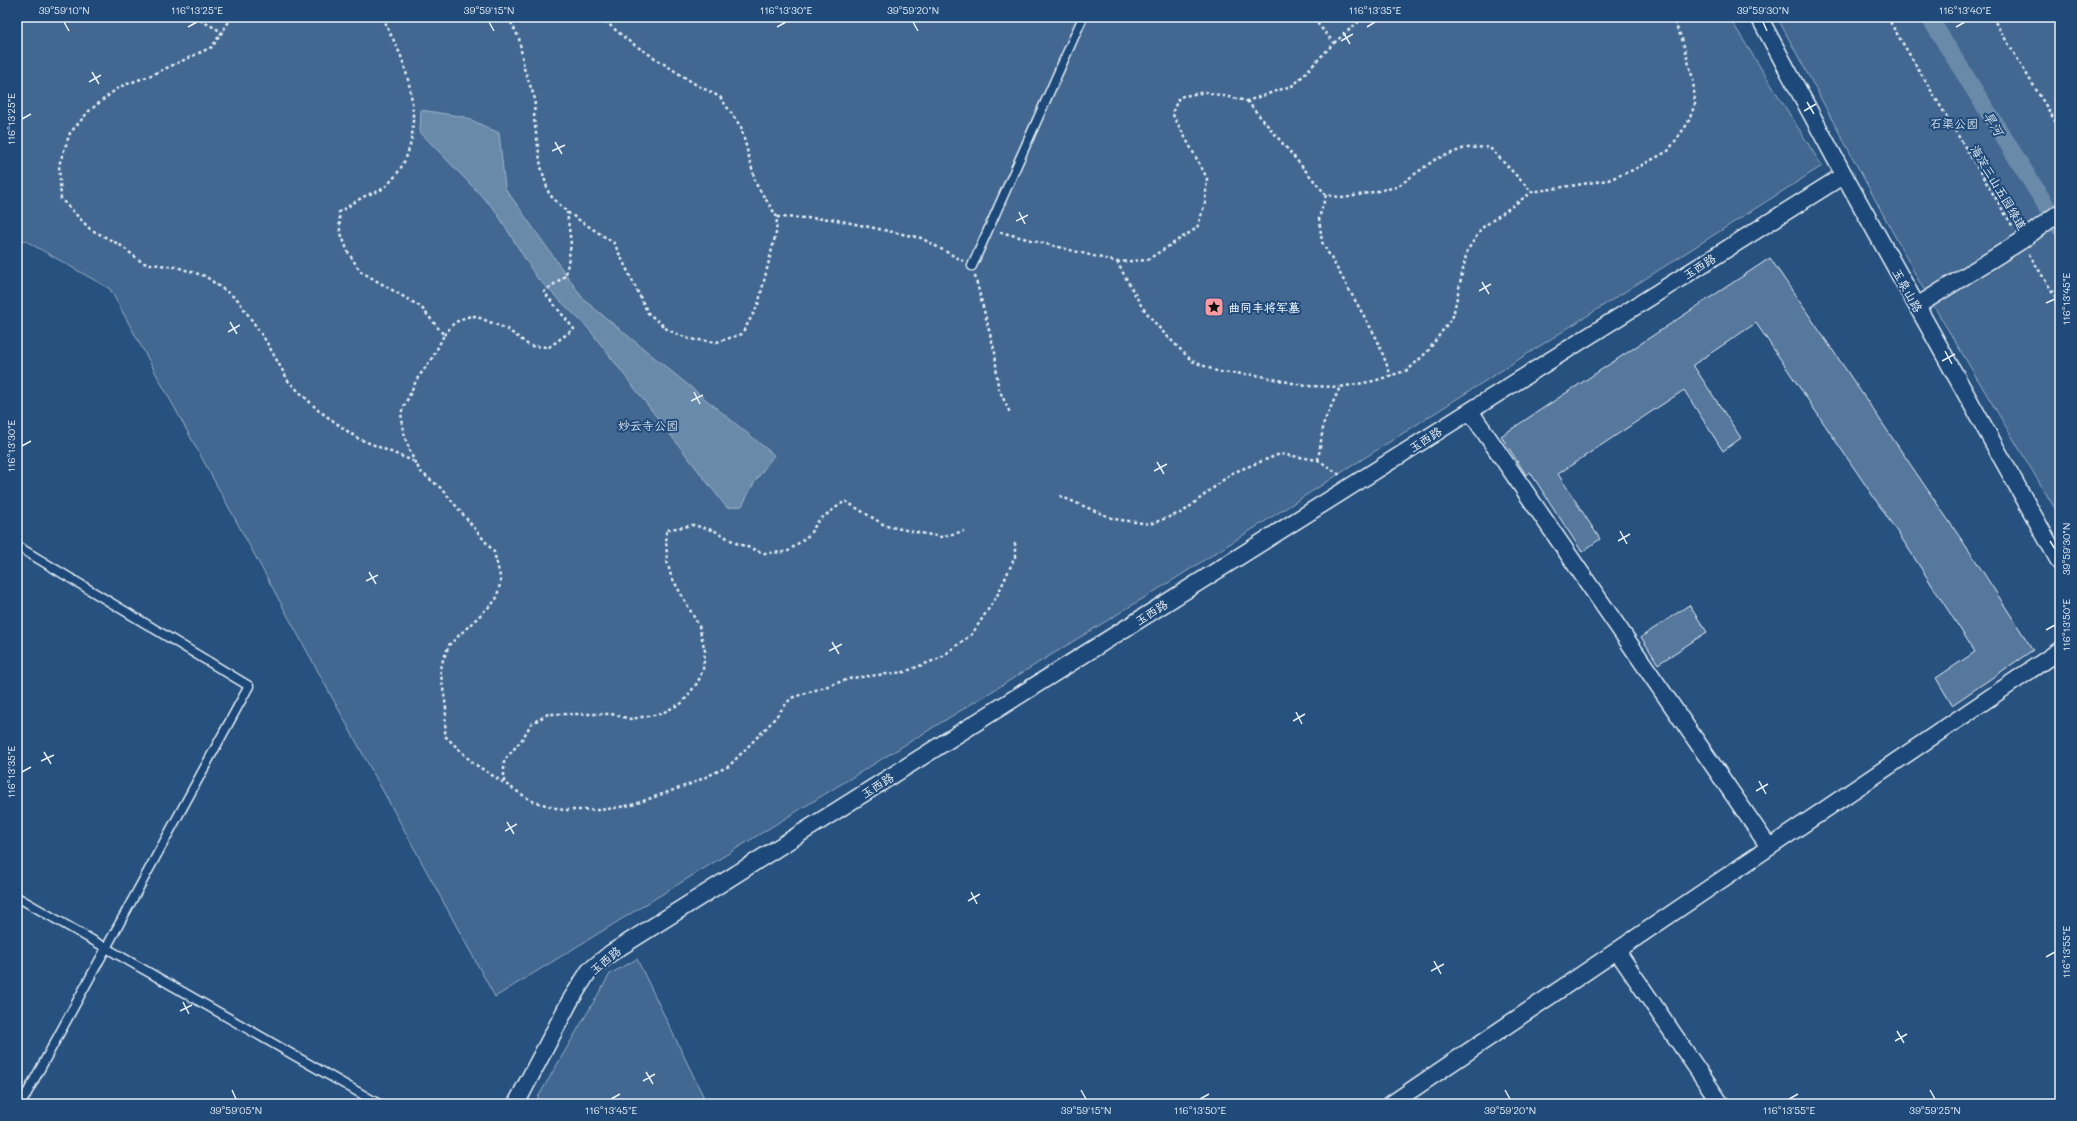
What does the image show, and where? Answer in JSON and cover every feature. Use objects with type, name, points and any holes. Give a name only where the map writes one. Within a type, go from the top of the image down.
[{"type":"street","name":"玉泉山路","points":[[1759,17],[1844,175],[2060,563]]},
{"type":"street","name":"玉西路","points":[[516,1104],[570,1001],[589,971],[611,953],[1844,175]]},
{"type":"street","points":[[1917,306],[2021,241],[2060,212]]},
{"type":"street","points":[[1470,411],[1769,847]]},
{"type":"street","points":[[1391,1104],[2060,650]]},
{"type":"street","points":[[1617,950],[1721,1104]]},
{"type":"lane","points":[[972,266],[1083,17]]},
{"type":"lane","points":[[17,546],[249,686],[20,1104]]},
{"type":"lane","points":[[17,897],[379,1104]]},
{"type":"path","points":[[196,17],[222,32]]},
{"type":"path","points":[[232,17],[212,47],[149,76],[118,87],[89,111],[70,133],[59,165],[61,199],[90,229],[120,245],[143,263],[176,266],[205,276],[238,300],[266,341],[289,382],[318,410],[357,438],[414,461]]},
{"type":"path","points":[[383,17],[401,58],[410,87],[414,111],[412,145],[400,170],[386,187],[365,196],[339,212],[340,231],[348,252],[360,271],[421,307],[444,335]]},
{"type":"path","points":[[508,17],[519,38],[524,68],[535,99],[534,119],[545,184],[549,194],[567,212],[614,243],[648,313],[668,330],[689,339],[717,342],[742,334],[758,305],[776,234],[778,218],[756,184],[741,127],[720,97],[630,42],[600,17]]},
{"type":"path","points":[[1312,17],[1334,43]]},
{"type":"path","points":[[988,229],[1117,262],[1147,260],[1197,228],[1205,203],[1207,178],[1172,113],[1179,98],[1205,92],[1247,102],[1294,84],[1334,43],[1364,17]]},
{"type":"path","points":[[1117,262],[1142,306],[1161,330],[1192,361],[1219,372],[1256,375],[1306,386],[1340,387],[1391,376],[1408,370],[1428,351],[1453,316],[1467,251],[1482,228],[1532,192],[1608,180],[1633,170],[1668,151],[1688,123],[1695,104],[1693,79],[1682,39],[1672,17]]},
{"type":"path","name":"海淀三山五园绿道","points":[[1887,17],[2060,304]]},
{"type":"path","points":[[1992,17],[2060,129]]},
{"type":"path","points":[[1247,102],[1326,195],[1344,198],[1397,187],[1436,159],[1465,148],[1489,147],[1532,192]]},
{"type":"path","points":[[1326,195],[1319,218],[1322,242],[1377,339],[1391,376]]},
{"type":"path","points":[[567,212],[571,244],[566,275],[544,292],[574,329],[549,347],[530,346],[507,329],[476,316],[466,317],[454,323],[444,335],[433,357],[417,379],[401,413],[405,438],[414,461],[422,472],[442,489],[494,552],[501,580],[496,600],[448,645],[440,668],[446,708],[445,736],[473,763],[532,801],[563,810],[601,810],[632,805],[693,783],[729,766],[770,724],[791,698],[852,678],[904,672],[940,658],[972,634],[997,596],[1015,557],[1016,542]]},
{"type":"path","points":[[778,218],[832,219],[921,238],[972,266],[995,353],[998,387],[1010,413]]},
{"type":"path","points":[[1318,460],[1324,422],[1340,387]]},
{"type":"path","points":[[1060,496],[1114,519],[1150,524],[1182,512],[1232,473],[1280,454],[1318,460],[1354,485]]},
{"type":"path","points":[[504,782],[504,761],[523,738],[531,724],[548,714],[611,714],[631,719],[660,714],[682,703],[698,682],[703,669],[705,651],[699,626],[671,576],[667,561],[666,530],[693,525],[715,531],[736,543],[764,553],[787,552],[809,536],[819,520],[845,501],[886,526],[940,537],[964,531]]},
{"type":"green space","name":"妙云寺公园","points":[[17,17],[1729,17],[1822,166],[1173,580],[495,997],[110,289],[17,236]]},
{"type":"green space","name":"石渠公园","points":[[1777,17],[2060,17],[2060,517],[1920,283]]},
{"type":"green space","points":[[637,959],[707,1104],[534,1104],[610,974]]},
{"type":"shaded area","points":[[421,110],[465,117],[499,133],[505,188],[584,300],[774,455],[754,483],[742,506],[727,508],[588,328],[537,278],[495,210],[420,132]]},
{"type":"building","points":[[1770,258],[1974,558],[2033,650],[1952,705],[1936,678],[1975,652],[1906,545],[1756,323],[1693,365],[1741,438],[1723,451],[1684,390],[1558,474],[1600,539],[1582,552],[1530,472],[1526,475],[1501,436]]},
{"type":"building","points":[[1689,605],[1707,632],[1658,664],[1641,637]]},
{"type":"waterway","name":"旱河","points":[[1929,17],[2060,228]]},
{"type":"place","name":"曲同丰将军墓","points":[[1214,307]]}]
